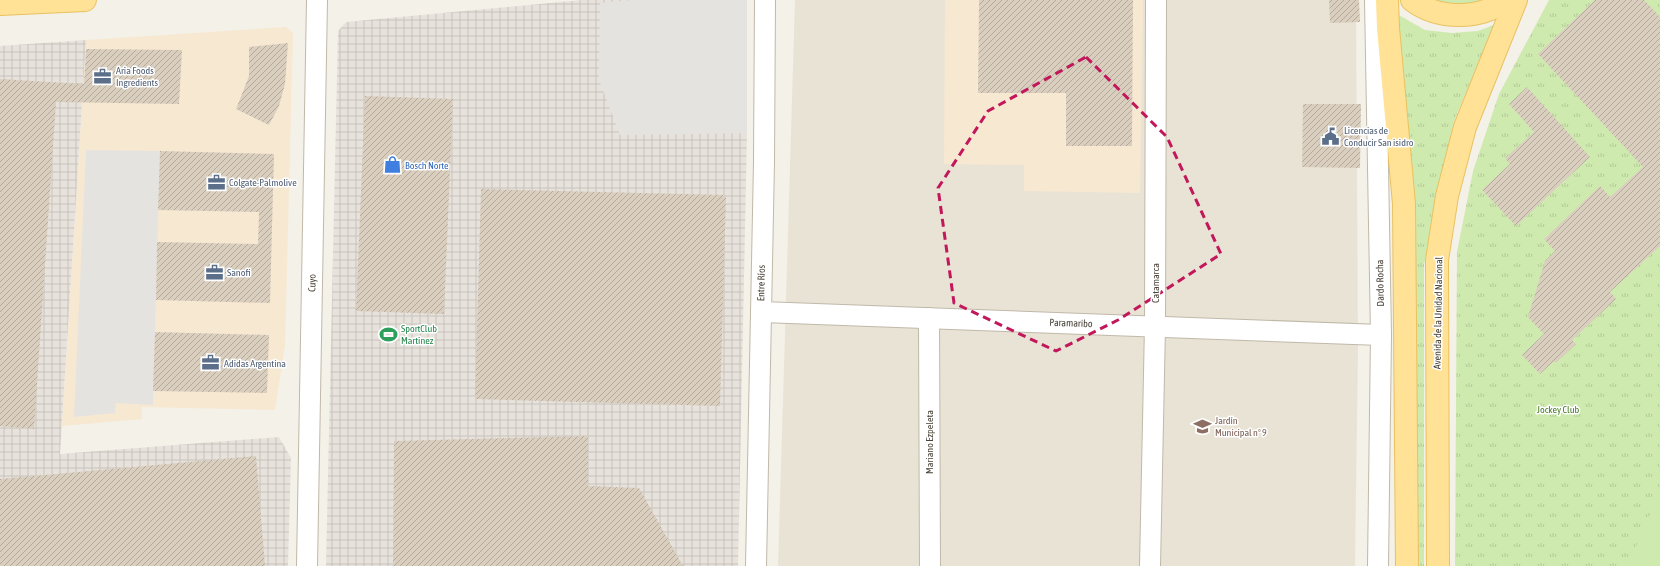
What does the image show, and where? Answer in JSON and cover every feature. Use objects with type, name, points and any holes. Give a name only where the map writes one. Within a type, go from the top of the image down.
[{"type":"main road","points":[[0,4],[85,0]]},
{"type":"main road","points":[[1386,0],[1404,204],[1408,566]]},
{"type":"main road","points":[[1412,0],[1421,7],[1447,15],[1474,14],[1498,6],[1506,0]]},
{"type":"main road","name":"Avenida de la Unidad Nacional","points":[[1438,566],[1437,260],[1447,196],[1465,127],[1516,0]]},
{"type":"street","name":"Cuyo","points":[[307,566],[317,0]]},
{"type":"street","name":"Entre Ríos","points":[[756,566],[764,170],[765,0]]},
{"type":"street","name":"Catamarca","points":[[1150,566],[1155,326],[1156,0]]},
{"type":"street","name":"Dardo Rocha","points":[[1375,0],[1381,335],[1378,566]]},
{"type":"street","name":"Paramaribo","points":[[761,312],[1381,335]]},
{"type":"street","name":"Mariano Ezpeleta","points":[[928,318],[930,566]]},
{"type":"highlighted area","points":[[1086,57],[1167,137],[1221,254],[1118,320],[1056,351],[954,303],[938,188],[988,111]]},
{"type":"shaded area","points":[[582,0],[747,0],[747,133],[738,566],[326,566],[338,31],[346,22]]},
{"type":"shaded area","points":[[635,0],[747,0],[747,133],[620,135],[599,80],[600,3]]},
{"type":"shaded area","points":[[795,0],[1356,0],[1358,350],[1355,566],[778,566]]},
{"type":"shaded area","points":[[945,0],[1143,0],[1140,193],[1024,191],[1024,165],[944,164]]},
{"type":"shaded area","points":[[286,27],[293,33],[285,346],[275,410],[142,407],[142,419],[62,426],[86,40]]},
{"type":"shaded area","points":[[86,40],[60,454],[279,437],[291,458],[288,566],[0,566],[0,46]]},
{"type":"shaded area","points":[[86,150],[160,151],[153,405],[116,403],[115,413],[74,417]]},
{"type":"green space","points":[[1426,0],[1481,0],[1466,5],[1454,6]]},
{"type":"green space","name":"Jockey Club","points":[[1549,0],[1660,0],[1660,566],[1455,566],[1457,252],[1473,171],[1499,94]]},
{"type":"green space","points":[[1397,14],[1425,30],[1452,33],[1478,31],[1494,25],[1454,121],[1424,265],[1424,566],[1417,566]]},
{"type":"green space","points":[[1660,494],[1660,566],[1628,566],[1649,516]]},
{"type":"building","points":[[979,0],[1133,0],[1132,146],[1066,146],[1066,93],[978,93]]},
{"type":"building","points":[[1329,0],[1359,0],[1360,22],[1330,23]]},
{"type":"building","points":[[1595,0],[1644,0],[1660,17],[1660,246],[1610,292],[1616,299],[1572,340],[1576,344],[1556,363],[1554,361],[1540,374],[1522,355],[1544,334],[1528,317],[1545,261],[1555,251],[1544,239],[1600,186],[1610,197],[1643,167],[1538,54]]},
{"type":"building","points":[[288,43],[285,84],[279,106],[269,125],[236,109],[249,76],[249,47]]},
{"type":"building","points":[[86,49],[182,50],[179,104],[56,102],[34,429],[0,426],[0,79],[84,84]]},
{"type":"building","points":[[1527,87],[1590,157],[1516,226],[1482,190],[1510,164],[1505,158],[1534,132],[1509,104]]},
{"type":"building","points":[[365,96],[453,99],[444,314],[356,311]]},
{"type":"building","name":"Licencias de Conducir San isidro","points":[[1303,104],[1361,104],[1360,168],[1302,167]]},
{"type":"building","points":[[160,151],[274,154],[270,303],[156,300],[157,242],[258,244],[259,212],[158,210]]},
{"type":"building","points":[[481,189],[726,195],[720,406],[475,399]]},
{"type":"building","points":[[155,332],[269,335],[267,393],[153,391]]},
{"type":"building","points":[[588,436],[588,486],[639,488],[683,566],[393,566],[394,441]]},
{"type":"building","points":[[256,456],[265,566],[0,566],[0,479]]},
{"type":"place","name":"Aria Foods Ingredients","points":[[103,76]]},
{"type":"place","name":"Licencias de Conducir San isidro","points":[[1331,136]]},
{"type":"place","name":"Bosch Norte","points":[[392,165]]},
{"type":"place","name":"Colgate-Palmolive","points":[[216,182]]},
{"type":"place","name":"Sanofi","points":[[214,272]]},
{"type":"place","name":"SportClub Martinez","points":[[388,334]]},
{"type":"place","name":"Adidas Argentina","points":[[211,363]]},
{"type":"place","name":"Jardín Municipal nº 9","points":[[1202,426]]}]
